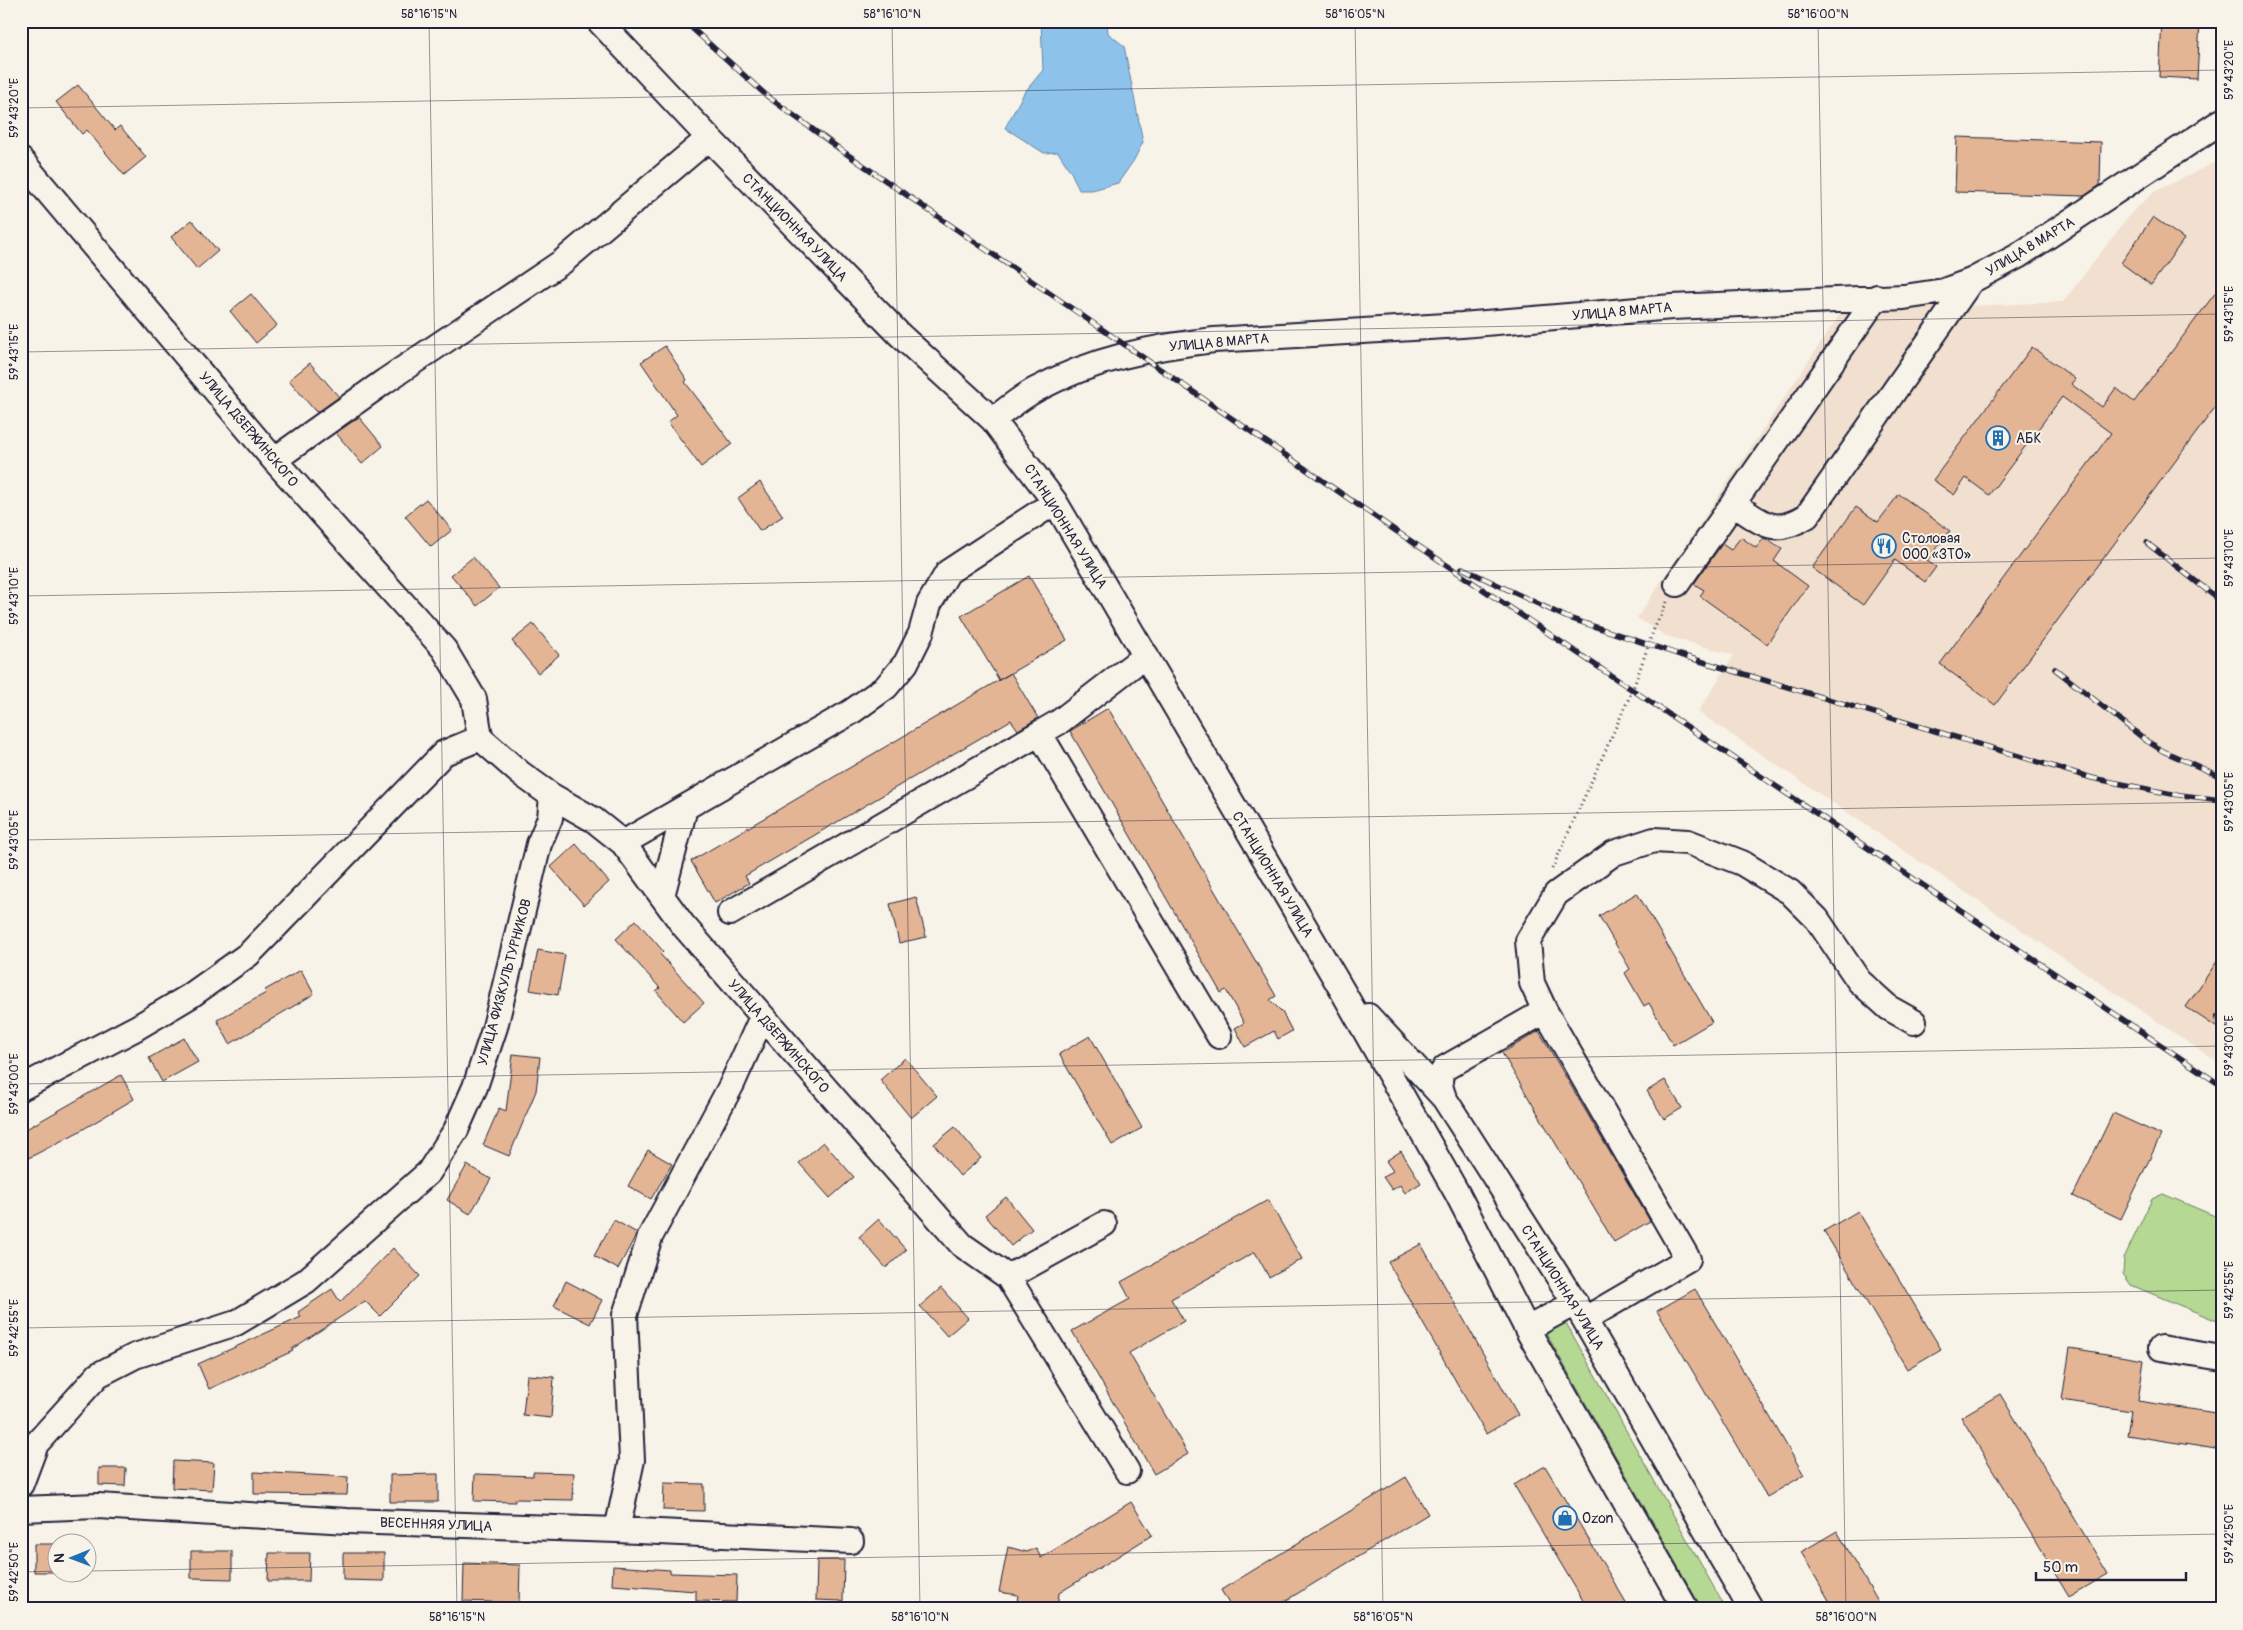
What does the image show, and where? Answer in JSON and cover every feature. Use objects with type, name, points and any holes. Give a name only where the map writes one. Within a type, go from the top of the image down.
[{"type":"street","name":"СТАНЦИОННАЯ УЛИЦА","points":[[599,21],[708,138],[900,335],[992,420],[1015,447],[1055,502],[1342,990],[1457,1193],[1527,1329],[1686,1609]]},
{"type":"street","name":"УЛИЦА 8 МАРТА","points":[[992,420],[1036,389],[1082,368],[1117,356],[1174,345],[1214,340],[1472,324],[1619,310],[1924,295],[1944,291],[1970,281],[2051,235],[2222,121]]},
{"type":"street","points":[[274,460],[385,381],[562,262],[708,138]]},
{"type":"street","name":"УЛИЦА ДЗЕРЖИНСКОГО","points":[[21,160],[274,460],[444,649],[474,699],[480,738]]},
{"type":"street","points":[[1733,504],[1775,528],[1786,527],[1807,516],[1970,281]]},
{"type":"street","points":[[1677,584],[1878,297]]},
{"type":"street","points":[[622,843],[851,712],[886,687],[906,663],[920,632],[929,604],[948,572],[1055,502]]},
{"type":"street","points":[[730,913],[1040,734],[1059,722],[1146,655]]},
{"type":"street","points":[[1040,734],[1219,1036]]},
{"type":"street","points":[[21,1088],[144,1023],[190,996],[249,954],[444,753],[480,738],[520,773],[551,807]]},
{"type":"street","name":"УЛИЦА ДЗЕРЖИНСКОГО","points":[[551,807],[579,811],[594,820],[622,843],[683,925],[962,1245],[1008,1277]]},
{"type":"street","name":"УЛИЦА ФИЗКУЛЬТУРНИКОВ","points":[[21,1484],[36,1444],[98,1375],[135,1356],[236,1323],[306,1281],[429,1172],[456,1130],[475,1087],[495,1027],[539,844],[551,807]]},
{"type":"street","points":[[662,896],[685,808]]},
{"type":"street","points":[[1527,1329],[1580,1311],[1688,1259],[1545,1011],[1532,983],[1528,941],[1556,894],[1614,853],[1654,840],[1688,842],[1742,863],[1790,892],[1817,919],[1859,981],[1889,1008],[1914,1022]]},
{"type":"street","name":"СТАНЦИОННАЯ УЛИЦА","points":[[1342,990],[1444,1098],[1580,1311],[1751,1609]]},
{"type":"street","points":[[1444,1098],[1439,1083],[1440,1075],[1444,1068],[1545,1011]]},
{"type":"street","points":[[616,1530],[632,1460],[625,1315],[650,1237],[732,1084],[762,1017]]},
{"type":"street","points":[[1104,1224],[1008,1277],[1127,1471]]},
{"type":"street","points":[[2161,1348],[2222,1358]]},
{"type":"street","name":"ВЕСЕННЯЯ УЛИЦА","points":[[21,1509],[98,1506],[347,1521],[616,1530],[851,1541]]},
{"type":"path","points":[[1551,871],[1633,689],[1654,628],[1677,584]]},
{"type":"shaded area","points":[[2222,159],[2222,1065],[1698,712],[1734,655],[1666,636],[1637,618],[1842,311],[2063,302],[2132,212],[2154,192]]},
{"type":"green space","points":[[2163,1194],[2222,1219],[2222,1323],[2131,1285],[2123,1274],[2124,1258],[2152,1199]]},
{"type":"green space","points":[[1566,1323],[1726,1609],[1702,1609],[1546,1333]]},
{"type":"water","points":[[1041,21],[1107,21],[1108,33],[1124,46],[1143,142],[1134,160],[1118,183],[1092,190],[1079,190],[1071,172],[1058,152],[1044,153],[1005,128],[1024,93],[1043,70]]},
{"type":"building","points":[[2162,21],[2200,21],[2197,79],[2159,77]]},
{"type":"building","points":[[78,85],[115,130],[120,126],[146,157],[124,175],[87,130],[82,134],[56,102]]},
{"type":"building","points":[[1957,137],[2101,142],[2100,185],[2084,196],[1955,192]]},
{"type":"building","points":[[2153,217],[2184,239],[2151,285],[2121,263]]},
{"type":"building","points":[[192,220],[218,251],[197,269],[171,237]]},
{"type":"building","points":[[2222,284],[2222,398],[1995,705],[1940,664],[2111,433],[2062,397],[1989,495],[1966,478],[1954,495],[1933,480],[2032,347],[2075,379],[2071,384],[2102,407],[2116,388],[2134,402]]},
{"type":"building","points":[[251,294],[277,325],[256,343],[230,311]]},
{"type":"building","points":[[665,346],[687,380],[685,382],[732,444],[701,467],[668,422],[677,415],[641,362]]},
{"type":"building","points":[[310,363],[339,397],[318,412],[315,411],[289,380]]},
{"type":"building","points":[[359,417],[383,446],[362,464],[336,433]]},
{"type":"building","points":[[760,482],[783,516],[760,531],[738,498]]},
{"type":"building","name":"Столовая ООО «ЗТО»","points":[[1899,494],[1950,531],[1927,561],[1936,567],[1925,582],[1895,560],[1863,605],[1812,568],[1856,507],[1878,522]]},
{"type":"building","points":[[426,499],[452,530],[431,547],[405,516]]},
{"type":"building","points":[[1741,537],[1756,548],[1764,538],[1782,549],[1774,561],[1808,586],[1767,644],[1700,596],[1704,590],[1694,584],[1722,544],[1731,550]]},
{"type":"building","points":[[473,557],[499,588],[477,606],[451,575]]},
{"type":"building","points":[[1029,576],[1067,640],[999,680],[961,616]]},
{"type":"building","points":[[533,624],[559,655],[538,673],[512,641]]},
{"type":"building","points":[[1011,673],[1038,718],[1018,730],[1011,720],[745,876],[749,883],[715,903],[691,861]]},
{"type":"building","points":[[1108,708],[1276,996],[1270,1000],[1282,1012],[1292,1031],[1278,1039],[1274,1031],[1245,1047],[1235,1028],[1244,1023],[1226,990],[1221,993],[1070,731]]},
{"type":"building","points":[[576,844],[609,882],[584,905],[551,867]]},
{"type":"building","points":[[1637,893],[1712,1022],[1673,1045],[1649,1003],[1644,1006],[1625,973],[1630,969],[1599,916]]},
{"type":"building","points":[[916,897],[926,937],[899,943],[890,904]]},
{"type":"building","points":[[636,920],[663,951],[660,954],[704,1003],[683,1022],[656,991],[660,988],[616,939]]},
{"type":"building","points":[[538,950],[565,955],[558,995],[530,990]]},
{"type":"building","points":[[2222,954],[2222,1031],[2186,1007]]},
{"type":"building","points":[[301,970],[314,994],[230,1044],[217,1020],[266,993],[265,990]]},
{"type":"building","points":[[1539,1031],[1650,1221],[1614,1242],[1502,1053]]},
{"type":"building","points":[[1090,1036],[1142,1128],[1112,1145],[1059,1054]]},
{"type":"building","points":[[184,1038],[198,1062],[162,1082],[149,1058]]},
{"type":"building","points":[[513,1054],[540,1057],[536,1091],[509,1156],[483,1145],[499,1108],[506,1111]]},
{"type":"building","points":[[905,1058],[937,1096],[911,1118],[880,1080]]},
{"type":"building","points":[[121,1075],[134,1099],[80,1131],[21,1162],[21,1132]]},
{"type":"building","points":[[1665,1080],[1682,1108],[1664,1119],[1647,1091]]},
{"type":"building","points":[[2113,1113],[2161,1135],[2121,1219],[2073,1196]]},
{"type":"building","points":[[955,1127],[981,1158],[960,1176],[934,1144]]},
{"type":"building","points":[[823,1142],[854,1177],[830,1198],[799,1163]]},
{"type":"building","points":[[648,1150],[672,1164],[651,1199],[628,1186]]},
{"type":"building","points":[[1401,1151],[1421,1183],[1405,1193],[1400,1185],[1392,1190],[1383,1177],[1393,1171],[1386,1161]]},
{"type":"building","points":[[467,1165],[491,1179],[470,1214],[447,1200]]},
{"type":"building","points":[[1006,1197],[1032,1229],[1011,1246],[985,1215]]},
{"type":"building","points":[[1268,1200],[1302,1259],[1269,1277],[1255,1252],[1171,1299],[1184,1321],[1129,1353],[1188,1454],[1154,1474],[1072,1331],[1130,1299],[1121,1282]]},
{"type":"building","points":[[1858,1211],[1941,1349],[1907,1369],[1824,1231]]},
{"type":"building","points":[[879,1219],[906,1250],[886,1268],[859,1237]]},
{"type":"building","points":[[614,1220],[637,1233],[618,1269],[594,1256]]},
{"type":"building","points":[[1421,1244],[1518,1415],[1486,1434],[1388,1262]]},
{"type":"building","points":[[393,1248],[420,1276],[380,1316],[365,1301],[292,1349],[293,1351],[209,1389],[198,1364],[301,1317],[298,1312],[332,1289],[340,1302]]},
{"type":"building","points":[[566,1281],[602,1300],[590,1324],[554,1306]]},
{"type":"building","points":[[941,1288],[968,1318],[947,1336],[920,1306]]},
{"type":"building","points":[[1695,1289],[1804,1475],[1767,1497],[1657,1311]]},
{"type":"building","points":[[2070,1348],[2144,1360],[2138,1401],[2222,1414],[2222,1450],[2127,1435],[2131,1411],[2062,1400]]},
{"type":"building","points":[[527,1375],[554,1377],[551,1418],[523,1415]]},
{"type":"building","points":[[2000,1394],[2108,1574],[2069,1597],[1961,1417]]},
{"type":"building","points":[[173,1461],[214,1463],[212,1490],[172,1488]]},
{"type":"building","points":[[1545,1466],[1630,1609],[1588,1609],[1514,1485]]},
{"type":"building","points":[[99,1468],[126,1468],[125,1486],[99,1485]]},
{"type":"building","points":[[254,1472],[348,1477],[347,1495],[254,1494]]},
{"type":"building","points":[[533,1472],[574,1473],[573,1500],[515,1499],[515,1502],[474,1501],[475,1474],[533,1476]]},
{"type":"building","points":[[438,1474],[438,1502],[390,1502],[390,1475]]},
{"type":"building","points":[[1406,1477],[1428,1514],[1272,1609],[1232,1609],[1221,1590]]},
{"type":"building","points":[[664,1483],[704,1484],[704,1511],[663,1510]]},
{"type":"building","points":[[1131,1502],[1152,1535],[1059,1593],[1057,1609],[1016,1609],[1018,1595],[999,1592],[1008,1547],[1027,1552],[1036,1548],[1041,1558]]},
{"type":"building","points":[[1837,1531],[1882,1609],[1834,1609],[1801,1552]]},
{"type":"building","points":[[34,1544],[48,1544],[48,1572],[34,1572]]},
{"type":"building","points":[[191,1551],[232,1551],[232,1579],[191,1578]]},
{"type":"building","points":[[269,1553],[310,1553],[309,1581],[268,1581]]},
{"type":"building","points":[[343,1553],[384,1553],[384,1581],[343,1580]]},
{"type":"building","points":[[817,1560],[844,1560],[843,1601],[816,1600]]},
{"type":"building","points":[[464,1563],[520,1565],[519,1603],[463,1601]]},
{"type":"building","points":[[613,1566],[670,1570],[670,1573],[737,1575],[736,1602],[696,1601],[696,1591],[612,1585]]},
{"type":"railway","points":[[684,21],[767,96],[841,150],[1393,529],[2222,1086]]},
{"type":"railway","points":[[2147,543],[2222,602]]},
{"type":"railway","points":[[1462,568],[1566,617],[1680,655],[2092,778],[2172,794],[2222,800]]},
{"type":"railway","points":[[2055,669],[2147,741],[2163,751],[2222,777]]},
{"type":"railway","points":[[2217,1018],[2222,1021]]},
{"type":"place","name":"АБК","points":[[1998,438]]},
{"type":"place","name":"Столовая ООО «ЗТО»","points":[[1884,546]]},
{"type":"place","name":"Ozon","points":[[1565,1518]]}]
